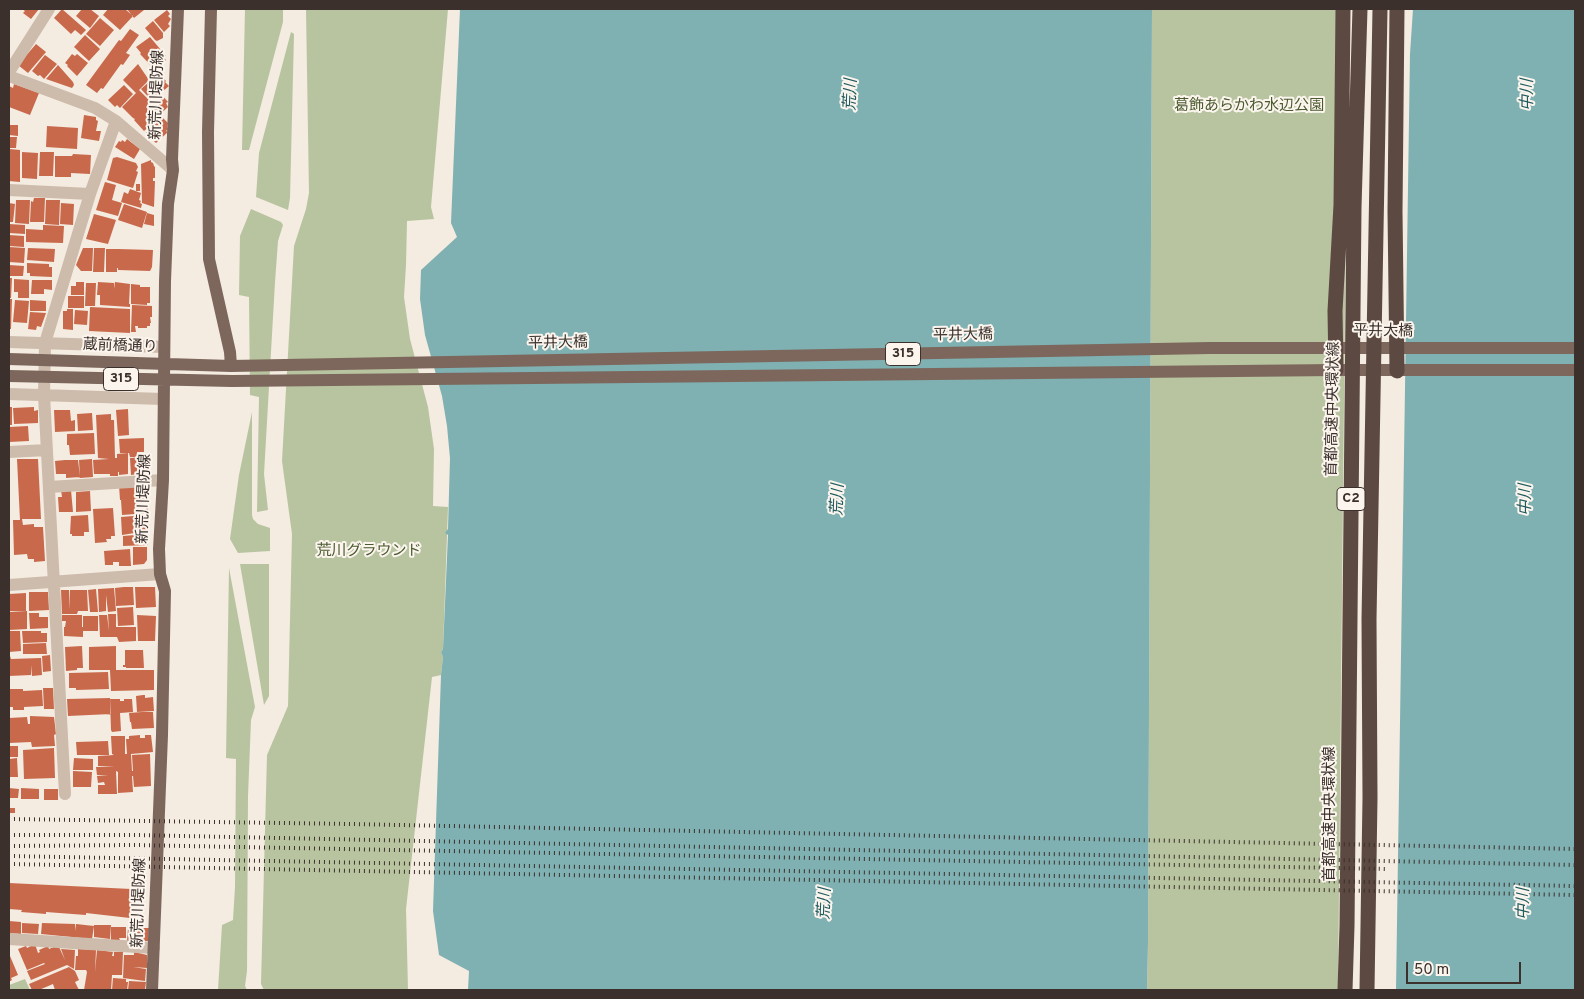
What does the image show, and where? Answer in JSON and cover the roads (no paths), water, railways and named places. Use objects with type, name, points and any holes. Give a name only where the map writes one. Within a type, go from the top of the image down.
[{"type":"highway","points":[[1336,370],[1335,311],[1341,205],[1343,9]]},
{"type":"highway","name":"首都高速中央環状線","points":[[1345,990],[1348,906],[1354,207],[1360,9]]},
{"type":"highway","name":"C2","points":[[1367,990],[1370,609],[1380,9]]},
{"type":"highway","points":[[1397,9],[1395,202],[1397,371]]},
{"type":"main road","name":"新荒川堤防線","points":[[152,990],[165,591],[160,574],[159,549],[163,480],[164,347],[168,204],[173,170],[178,9]]},
{"type":"main road","points":[[211,9],[208,132],[209,258],[230,352],[231,366]]},
{"type":"main road","name":"平井大橋","points":[[231,366],[1210,348],[1575,348]]},
{"type":"main road","name":"蔵前橋通り","points":[[9,360],[231,366]]},
{"type":"main road","name":"蔵前橋通り","points":[[9,376],[232,381],[1336,370]]},
{"type":"main road","name":"315","points":[[1336,370],[1575,370]]},
{"type":"street","points":[[9,72],[49,9]]},
{"type":"street","points":[[9,76],[95,108],[116,121],[173,170]]},
{"type":"street","points":[[65,794],[44,395],[45,343],[90,194],[116,121]]},
{"type":"street","points":[[9,190],[90,194]]},
{"type":"street","points":[[9,342],[164,347]]},
{"type":"street","points":[[9,394],[163,399]]},
{"type":"street","points":[[9,452],[47,450]]},
{"type":"street","points":[[49,487],[163,480]]},
{"type":"street","points":[[9,585],[160,574]]},
{"type":"street","points":[[9,939],[154,948]]},
{"type":"water","name":"荒川","points":[[460,9],[1152,9],[1147,990],[468,990],[469,971],[439,955],[433,911],[443,657],[441,652],[443,649],[448,535],[445,533],[448,529],[450,458],[442,396],[425,335],[420,299],[421,270],[457,237],[451,223]]},
{"type":"water","name":"中川","points":[[1413,9],[1575,9],[1575,990],[1396,990],[1410,54]]},
{"type":"railway","points":[[9,819],[351,824],[1575,849]]},
{"type":"railway","points":[[9,835],[135,835],[1575,865]]},
{"type":"railway","points":[[9,846],[134,845],[1388,869]]},
{"type":"railway","points":[[9,856],[1575,886]]},
{"type":"railway","points":[[9,864],[1575,895]]},
{"type":"park label","name":"葛飾あらかわ水辺公園","points":[[1249,107]]},
{"type":"park label","name":"荒川グラウンド","points":[[369,552]]}]
